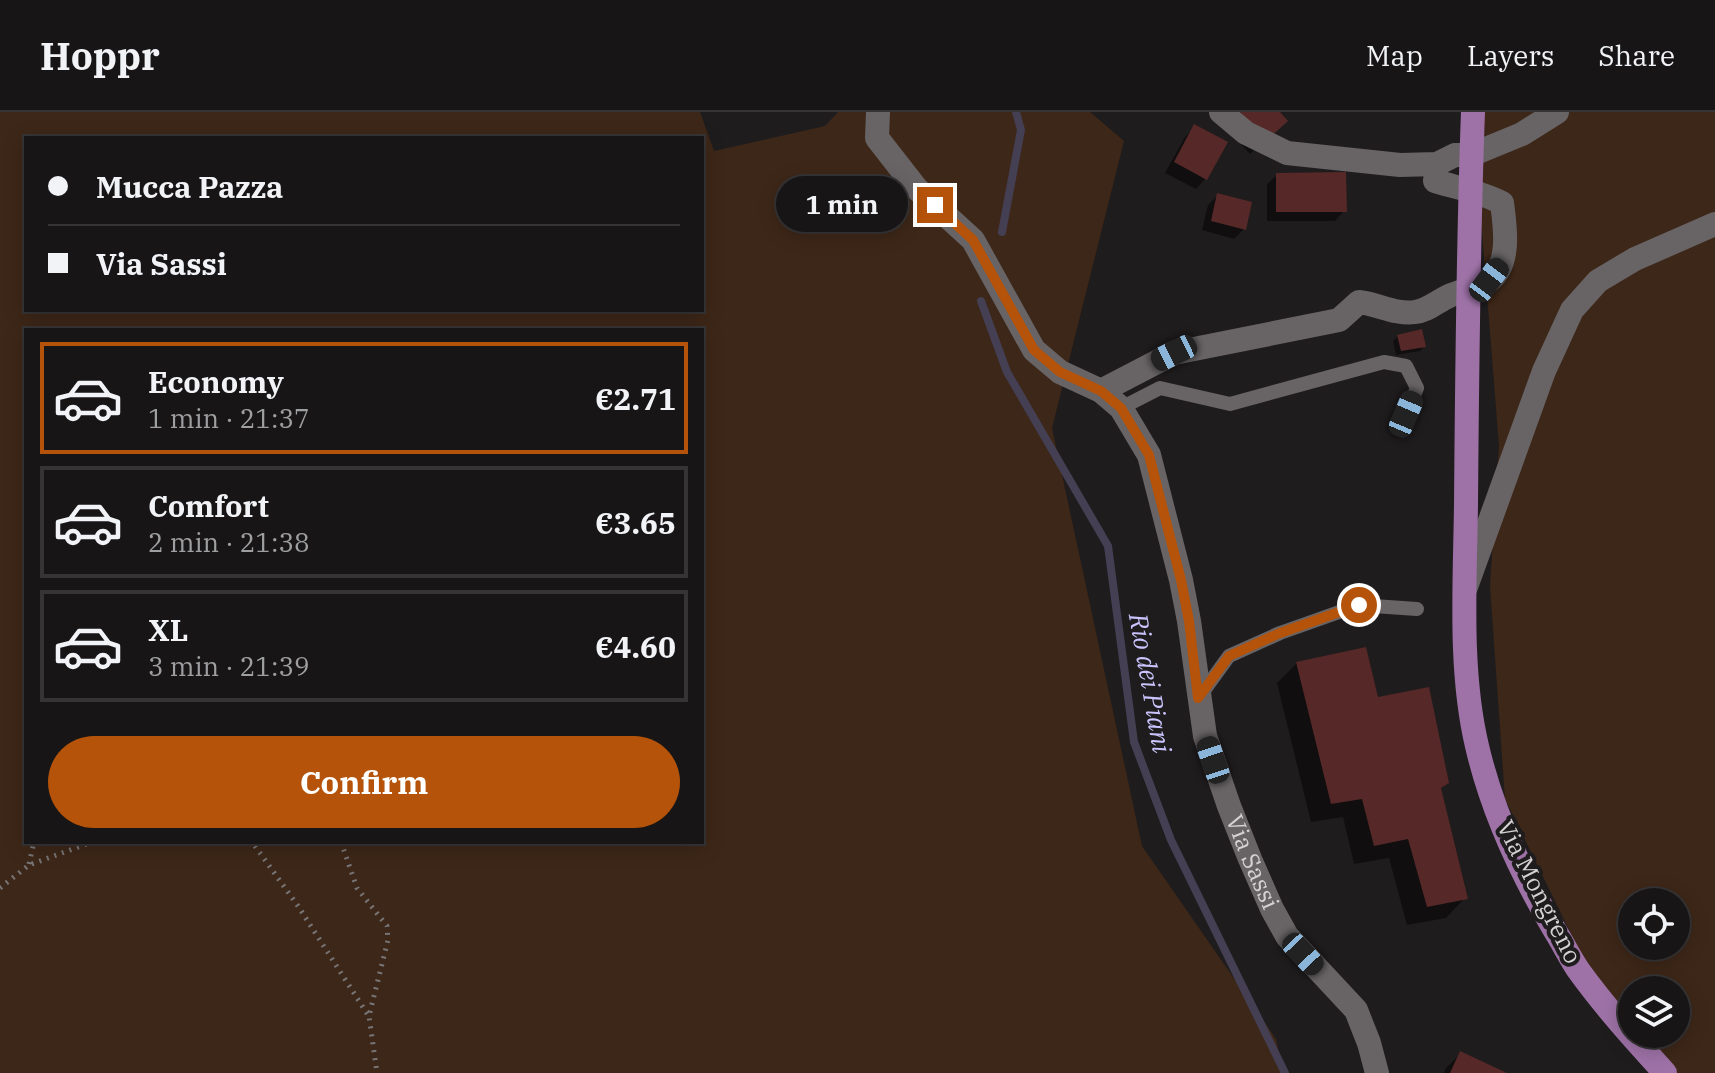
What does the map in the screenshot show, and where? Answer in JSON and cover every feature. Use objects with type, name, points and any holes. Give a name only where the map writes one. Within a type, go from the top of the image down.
[{"type":"main road","name":"Via Mongreno","points":[[1473,112],[1465,588],[1466,661],[1474,732],[1485,776],[1509,842],[1540,905],[1578,970],[1665,1073]]},
{"type":"street","name":"Via Sassi","points":[[878,112],[877,138],[916,188],[973,240],[1034,350],[1060,372],[1101,391],[1121,408],[1149,455],[1181,580],[1205,736],[1229,806],[1272,909],[1287,936],[1356,1010],[1377,1073]]},
{"type":"street","points":[[1221,112],[1246,133],[1287,153],[1400,165],[1437,164],[1455,155],[1471,160],[1557,112]]},
{"type":"street","points":[[1101,391],[1174,353],[1339,320],[1359,302],[1416,313],[1489,280],[1501,265],[1506,234],[1502,203],[1489,196],[1435,181],[1437,164]]},
{"type":"street","name":"Via Mongreno","points":[[1465,588],[1544,371],[1572,310],[1598,281],[1635,259],[1715,224]]},
{"type":"lane","points":[[1121,408],[1160,388],[1230,404],[1384,362],[1406,366],[1417,388],[1406,414]]},
{"type":"lane","points":[[1198,698],[1229,656],[1280,633],[1359,605],[1417,609]]},
{"type":"path","points":[[29,865],[34,844]]},
{"type":"path","points":[[0,888],[29,865],[87,844]]},
{"type":"path","points":[[252,844],[298,906],[369,1016]]},
{"type":"path","points":[[342,844],[357,888],[387,926],[388,940],[369,1016],[377,1073]]},
{"type":"shaded area","points":[[0,112],[700,112],[714,151],[825,126],[838,112],[1090,112],[1124,141],[1052,428],[1142,846],[1276,1039],[1283,1073],[0,1073]]},
{"type":"shaded area","points":[[1470,112],[1715,112],[1715,1073],[1652,1073],[1633,1048],[1690,1048],[1690,976],[1618,976],[1618,1027],[1505,799],[1490,586],[1499,446]]},
{"type":"building","points":[[1240,112],[1280,112],[1288,121],[1266,141]]},
{"type":"building","points":[[1194,124],[1228,142],[1207,180],[1174,162]]},
{"type":"building","points":[[1346,172],[1347,212],[1276,212],[1276,173]]},
{"type":"building","points":[[1217,193],[1252,202],[1246,230],[1211,221]]},
{"type":"building","points":[[1422,329],[1426,347],[1401,351],[1397,335]]},
{"type":"building","points":[[1366,647],[1378,697],[1429,687],[1449,783],[1441,788],[1468,899],[1427,907],[1408,839],[1374,846],[1362,799],[1331,804],[1296,662]]},
{"type":"building","points":[[1460,1051],[1507,1073],[1450,1073]]},
{"type":"waterway","name":"Rio dei Piani","points":[[1002,232],[1021,130],[1016,112]]},
{"type":"waterway","name":"Rio dei Piani","points":[[981,301],[1007,372],[1108,546],[1134,742],[1171,840],[1285,1073]]},
{"type":"route","points":[[935,205],[973,240],[1034,350],[1060,372],[1101,391],[1121,408],[1149,455],[1181,580],[1198,698],[1229,656],[1280,633],[1359,605]]}]
